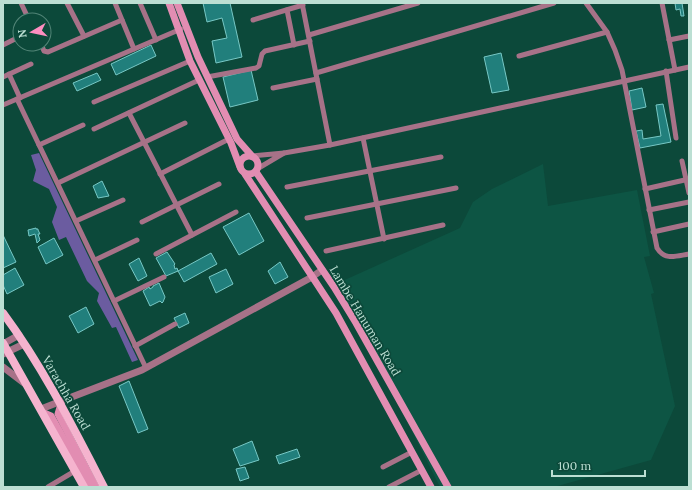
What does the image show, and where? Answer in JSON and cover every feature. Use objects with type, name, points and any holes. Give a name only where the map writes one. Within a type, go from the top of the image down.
[{"type":"main road","points":[[169,3],[190,61],[229,139],[241,170],[245,174],[251,174],[256,170],[257,160],[237,139],[198,57],[177,3]]},
{"type":"main road","points":[[190,61],[198,57]]},
{"type":"main road","points":[[240,167],[243,158],[252,156]]},
{"type":"main road","name":"Lambe Hanuman Road","points":[[256,170],[356,323],[448,487]]},
{"type":"main road","name":"Lambe Hanuman Road","points":[[245,174],[336,313],[431,487]]},
{"type":"main road","name":"Varachha Road","points":[[3,313],[19,335],[60,403],[104,487]]},
{"type":"main road","points":[[4,347],[29,387],[84,487]]},
{"type":"main road","points":[[60,403],[58,414],[96,487]]},
{"type":"main road","points":[[42,411],[52,416],[91,487]]},
{"type":"street","points":[[67,3],[84,36]]},
{"type":"street","points":[[115,3],[134,49]]},
{"type":"street","points":[[140,3],[156,40]]},
{"type":"street","points":[[309,35],[418,3]]},
{"type":"street","points":[[316,73],[554,3]]},
{"type":"street","points":[[586,3],[607,32],[615,50],[624,81],[657,248],[660,253],[670,257],[689,254]]},
{"type":"street","points":[[662,3],[675,70]]},
{"type":"street","points":[[253,20],[302,4],[330,145]]},
{"type":"street","points":[[286,10],[294,45]]},
{"type":"street","points":[[52,50],[122,20]]},
{"type":"street","points":[[3,105],[186,27]]},
{"type":"street","points":[[519,56],[607,32]]},
{"type":"street","points":[[669,40],[689,36]]},
{"type":"street","points":[[3,45],[12,40]]},
{"type":"street","points":[[207,77],[256,68],[259,66],[262,54],[266,51],[310,42]]},
{"type":"street","points":[[94,102],[190,61]]},
{"type":"street","points":[[3,77],[31,64]]},
{"type":"street","points":[[252,156],[284,153],[330,145],[689,67]]},
{"type":"street","points":[[666,71],[676,138]]},
{"type":"street","points":[[9,74],[39,145],[146,368]]},
{"type":"street","points":[[273,88],[317,79]]},
{"type":"street","points":[[94,129],[199,80]]},
{"type":"street","points":[[129,113],[192,235]]},
{"type":"street","points":[[58,183],[185,123]]},
{"type":"street","points":[[39,145],[83,125]]},
{"type":"street","points":[[363,138],[384,239]]},
{"type":"street","points":[[160,174],[229,139]]},
{"type":"street","points":[[256,170],[284,153]]},
{"type":"street","points":[[287,187],[441,157]]},
{"type":"street","points":[[682,161],[688,180],[689,194]]},
{"type":"street","points":[[645,189],[688,180]]},
{"type":"street","points":[[142,222],[219,184]]},
{"type":"street","points":[[307,218],[456,188]]},
{"type":"street","points":[[76,221],[123,200]]},
{"type":"street","points":[[649,210],[689,202]]},
{"type":"street","points":[[156,254],[236,212]]},
{"type":"street","points":[[654,232],[689,224]]},
{"type":"street","points":[[326,251],[444,225]]},
{"type":"street","points":[[95,260],[137,240]]},
{"type":"street","points":[[42,411],[146,368],[312,277],[322,270]]},
{"type":"street","points":[[114,301],[164,277]]},
{"type":"street","points":[[135,346],[175,324]]},
{"type":"street","points":[[4,347],[19,335]]},
{"type":"street","points":[[4,347],[24,344]]},
{"type":"street","points":[[3,367],[29,387]]},
{"type":"street","points":[[382,467],[412,452]]},
{"type":"street","points":[[389,487],[422,470]]},
{"type":"street","points":[[48,487],[76,471]]},
{"type":"shaded area","points":[[39,153],[138,360],[132,362],[116,327],[112,328],[97,301],[99,293],[87,281],[66,237],[59,240],[52,222],[57,207],[49,189],[33,181],[36,170],[31,155]]},
{"type":"shaded area","points":[[543,164],[548,206],[637,190],[650,256],[644,257],[654,293],[651,294],[675,406],[651,460],[554,487],[440,487],[338,283],[460,228],[473,202],[492,189]]},
{"type":"building","points":[[203,3],[230,3],[242,57],[216,63],[212,41],[227,38],[222,18],[207,22]]},
{"type":"building","points":[[675,3],[682,3],[684,16],[681,16],[680,9],[676,10]]},
{"type":"building","points":[[151,45],[156,56],[116,75],[111,64]]},
{"type":"building","points":[[501,53],[509,90],[492,93],[484,57]]},
{"type":"building","points":[[251,70],[258,100],[230,107],[223,77]]},
{"type":"building","points":[[97,73],[101,80],[77,91],[73,83]]},
{"type":"building","points":[[642,88],[646,107],[632,110],[629,91]]},
{"type":"building","points":[[663,104],[671,142],[640,148],[636,131],[642,130],[643,139],[661,136],[656,105]]},
{"type":"building","points":[[102,181],[109,196],[98,198],[93,186]]},
{"type":"building","points":[[249,213],[264,241],[239,255],[223,227]]},
{"type":"building","points":[[36,228],[40,234],[38,234],[40,240],[37,243],[35,234],[29,236],[28,230]]},
{"type":"building","points":[[3,235],[16,262],[3,268]]},
{"type":"building","points":[[54,238],[63,255],[46,264],[38,247]]},
{"type":"building","points":[[167,252],[175,264],[175,269],[177,268],[178,271],[166,276],[156,258]]},
{"type":"building","points":[[211,253],[217,264],[184,282],[178,271]]},
{"type":"building","points":[[139,258],[147,276],[138,281],[129,264]]},
{"type":"building","points":[[280,262],[288,277],[275,284],[268,271]]},
{"type":"building","points":[[15,268],[24,285],[7,294],[3,285],[3,275]]},
{"type":"building","points":[[226,269],[233,284],[216,293],[209,277]]},
{"type":"building","points":[[159,283],[165,297],[162,303],[160,301],[150,306],[143,291],[149,287],[150,289]]},
{"type":"building","points":[[86,307],[94,324],[78,333],[69,316]]},
{"type":"building","points":[[185,313],[189,323],[179,328],[174,318]]},
{"type":"building","points":[[129,381],[148,429],[138,433],[119,386]]},
{"type":"building","points":[[252,441],[259,460],[240,466],[233,449]]},
{"type":"building","points":[[297,449],[300,457],[279,464],[276,456]]},
{"type":"building","points":[[245,467],[249,478],[240,481],[236,469]]}]
